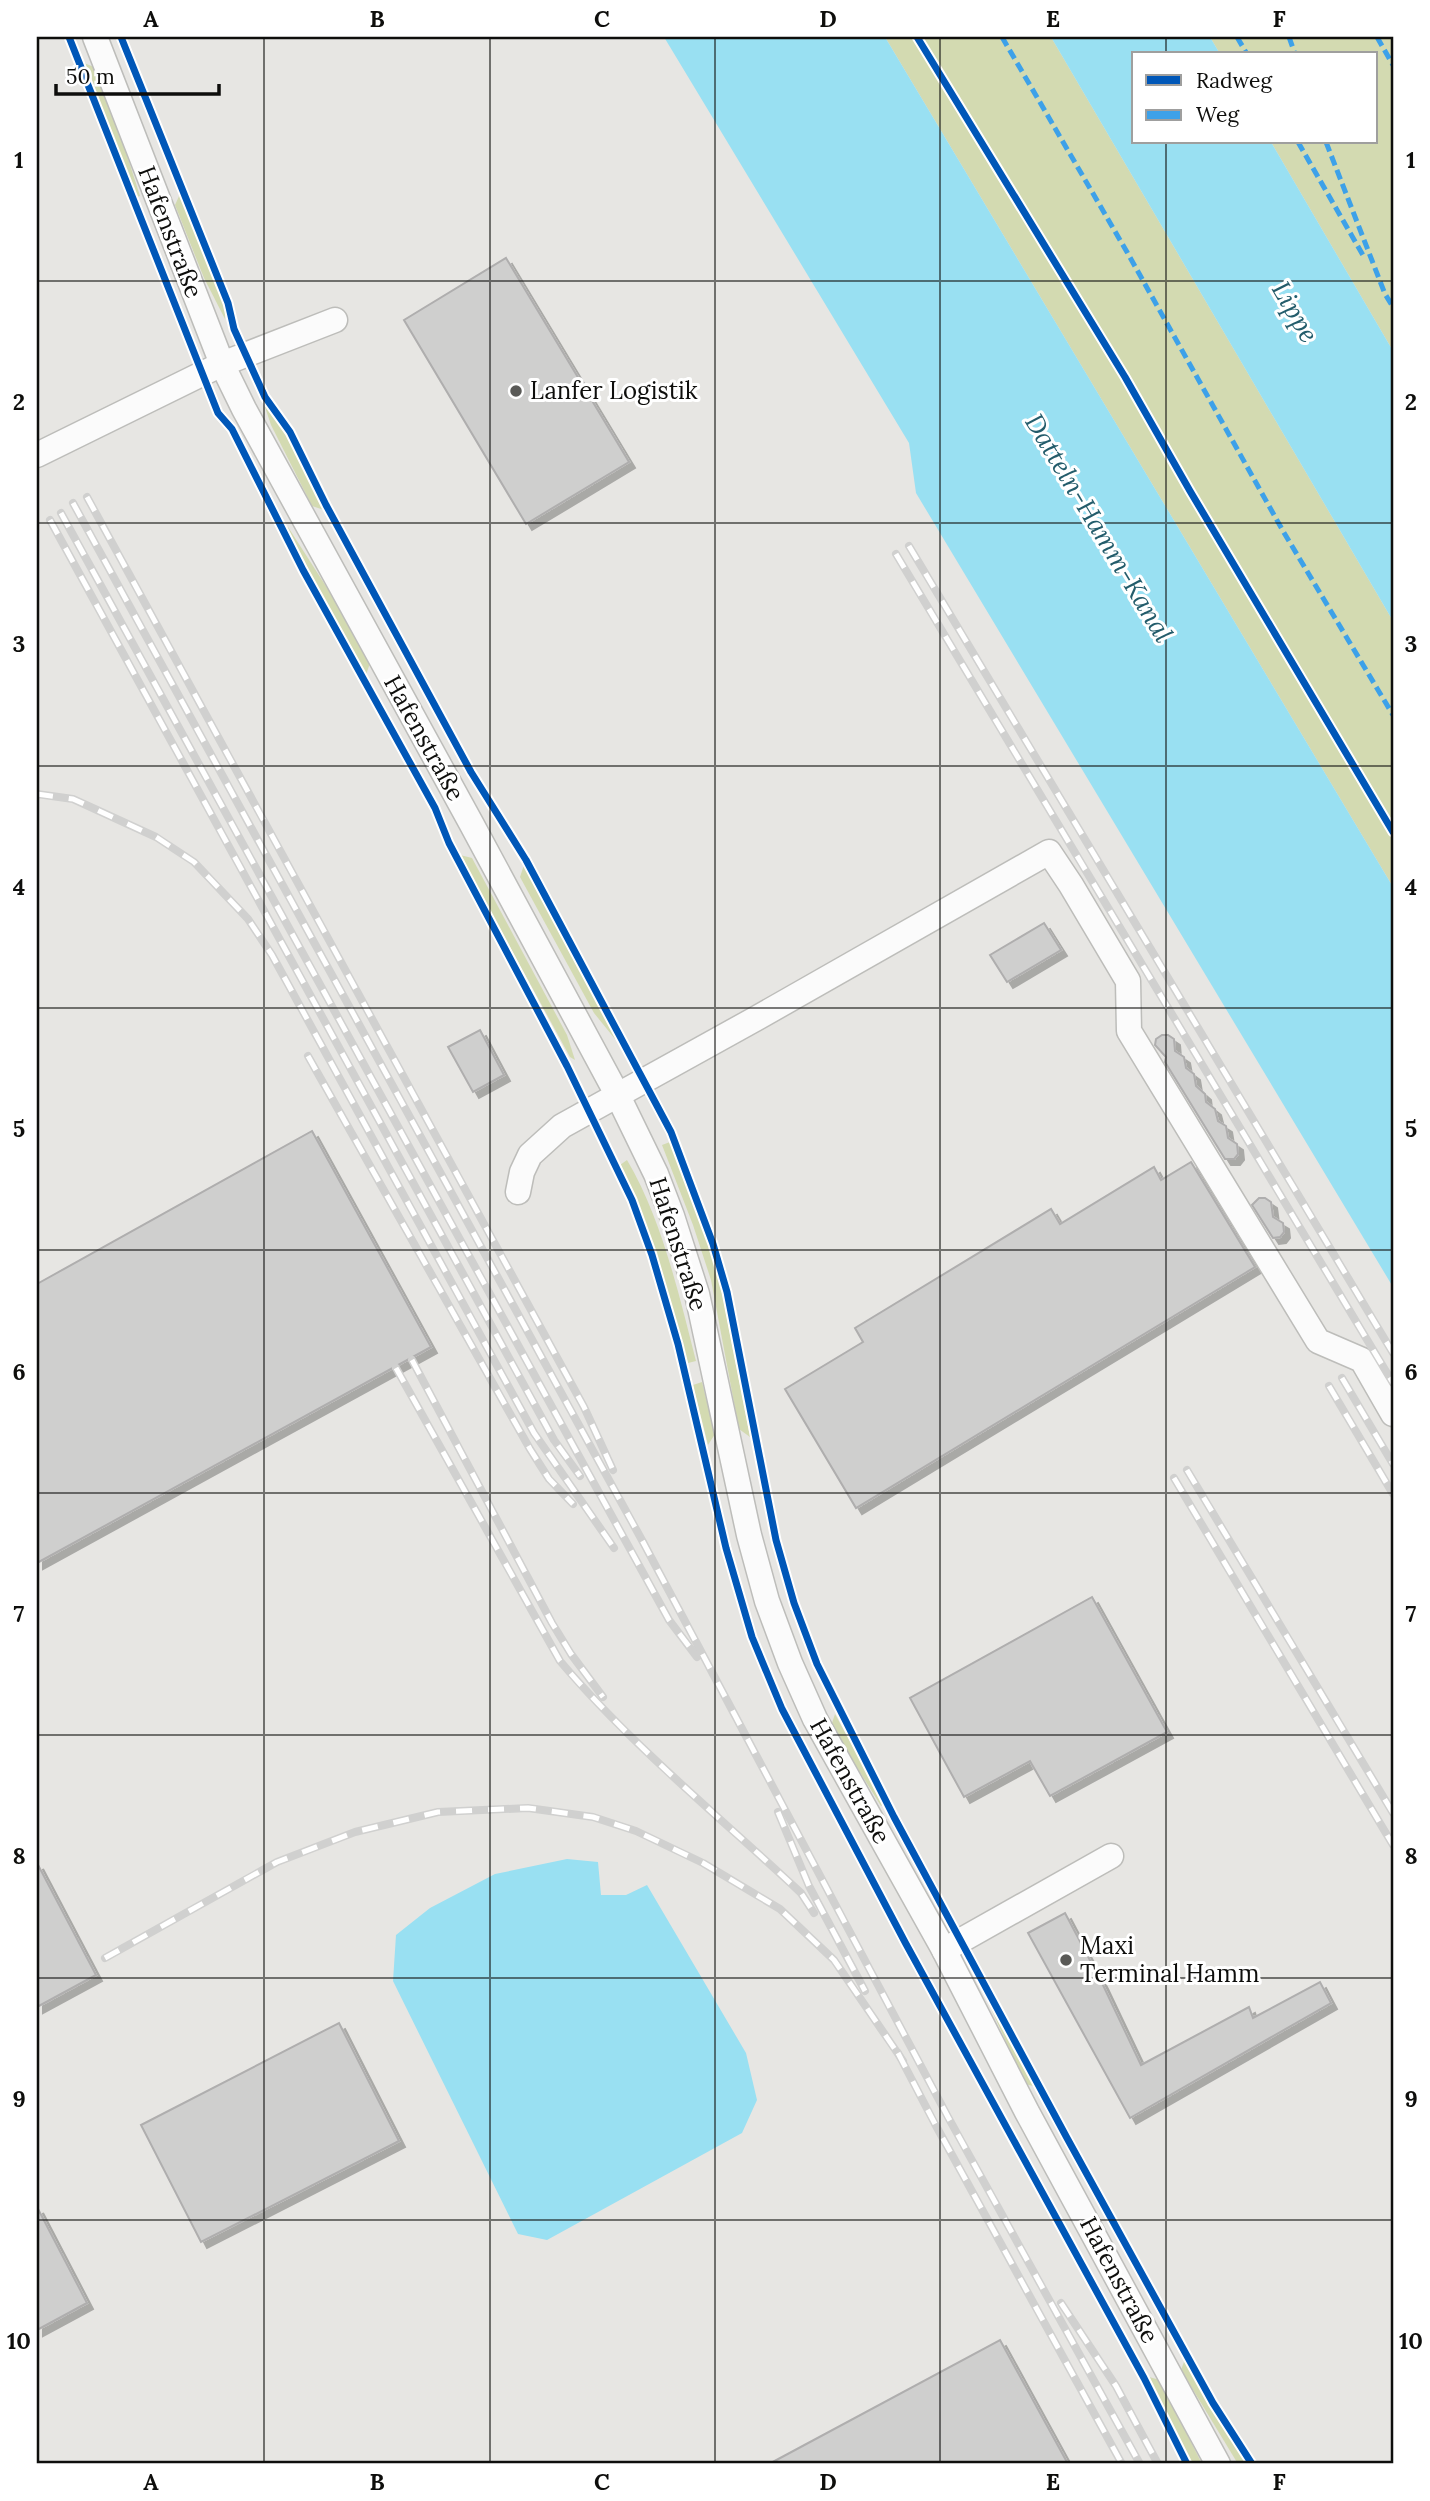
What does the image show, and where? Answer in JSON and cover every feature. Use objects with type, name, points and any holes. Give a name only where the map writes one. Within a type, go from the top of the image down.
[{"type":"street","name":"Hafenstraße","points":[[95,37],[222,364],[618,1096],[656,1174],[687,1258],[749,1535],[767,1601],[790,1663],[834,1756],[944,1950],[1027,2112],[1218,2464]]},
{"type":"street","points":[[37,455],[222,364],[335,320]]},
{"type":"street","points":[[518,1192],[522,1172],[530,1155],[580,1115],[1049,852],[1128,981],[1129,1031],[1318,1341],[1362,1360],[1393,1414]]},
{"type":"street","points":[[944,1950],[1111,1856]]},
{"type":"green space","points":[[885,37],[1051,37],[1393,621],[1393,887]]},
{"type":"green space","points":[[1210,37],[1393,37],[1393,351],[1272,144],[1378,144],[1378,52],[1219,52]]},
{"type":"green space","points":[[84,63],[94,67],[118,127],[140,196],[137,197]]},
{"type":"green space","points":[[180,194],[225,306],[225,319],[204,278],[175,205]]},
{"type":"green space","points":[[264,404],[283,429],[324,510],[312,506],[271,425]]},
{"type":"green space","points":[[288,527],[331,594],[370,663],[366,675],[286,528]]},
{"type":"green space","points":[[460,855],[472,858],[567,1035],[575,1060],[570,1057]]},
{"type":"green space","points":[[524,865],[615,1039],[594,1013],[520,877]]},
{"type":"green space","points":[[670,1142],[719,1278],[750,1437],[739,1429],[711,1280],[662,1145]]},
{"type":"green space","points":[[627,1160],[660,1232],[696,1361],[688,1363],[643,1217],[620,1165]]},
{"type":"green space","points":[[702,1382],[715,1434],[708,1445],[693,1385]]},
{"type":"green space","points":[[835,1714],[884,1804],[881,1806],[831,1726]]},
{"type":"green space","points":[[986,1992],[1037,2087],[1025,2084],[984,1993]]},
{"type":"green space","points":[[1185,2359],[1248,2464],[1238,2464],[1181,2370]]},
{"type":"green space","points":[[1149,2377],[1160,2380],[1202,2464],[1192,2464]]},
{"type":"water","name":"Datteln-Hamm-Kanal","points":[[664,37],[885,37],[1393,887],[1393,1287],[916,493],[909,443]]},
{"type":"water","name":"Lippe","points":[[1051,37],[1210,37],[1219,52],[1132,52],[1132,144],[1272,144],[1393,351],[1393,621]]},
{"type":"water","points":[[567,1859],[598,1862],[601,1895],[626,1895],[647,1885],[746,2053],[757,2100],[742,2133],[547,2240],[518,2234],[393,1981],[396,1935],[430,1908],[495,1874]]},
{"type":"building","name":"Lanfer Logistik","points":[[506,258],[629,462],[526,524],[404,320]]},
{"type":"building","points":[[1044,923],[1061,950],[1007,982],[990,955]]},
{"type":"building","points":[[480,1030],[504,1075],[473,1092],[448,1047]]},
{"type":"building","points":[[1162,1035],[1174,1039],[1175,1051],[1184,1057],[1186,1068],[1194,1074],[1196,1086],[1205,1094],[1206,1102],[1215,1109],[1218,1121],[1226,1126],[1228,1138],[1237,1144],[1238,1154],[1234,1159],[1225,1159],[1165,1062],[1166,1057],[1155,1045],[1156,1039]]},
{"type":"building","points":[[312,1131],[431,1347],[37,1563],[37,1284]]},
{"type":"building","points":[[1191,1162],[1255,1267],[856,1508],[785,1389],[863,1342],[855,1328],[1051,1209],[1060,1224],[1154,1167],[1161,1180]]},
{"type":"building","points":[[1259,1198],[1271,1202],[1273,1217],[1283,1223],[1284,1232],[1280,1237],[1273,1238],[1252,1205]]},
{"type":"building","points":[[1092,1597],[1167,1732],[1050,1796],[1030,1761],[964,1797],[910,1698]]},
{"type":"building","points":[[37,1863],[96,1975],[37,2007]]},
{"type":"building","points":[[1065,1913],[1141,2065],[1249,2007],[1253,2018],[1320,1982],[1331,2003],[1130,2118],[1028,1933]]},
{"type":"building","points":[[339,2023],[399,2141],[201,2242],[141,2125]]},
{"type":"building","points":[[37,2207],[87,2303],[37,2330]]},
{"type":"building","points":[[1000,2340],[1068,2464],[769,2464]]},
{"type":"railway","points":[[87,497],[584,1407],[613,1470]]},
{"type":"railway","points":[[73,503],[643,1542],[948,2117],[1140,2464]]},
{"type":"railway","points":[[61,513],[669,1620],[697,1657]]},
{"type":"railway","points":[[50,520],[554,1440],[580,1476]]},
{"type":"railway","points":[[909,546],[1393,1353]]},
{"type":"railway","points":[[896,554],[1393,1383]]},
{"type":"railway","points":[[37,794],[73,799],[156,837],[194,862],[248,919],[272,955],[534,1433],[614,1548]]},
{"type":"railway","points":[[308,1056],[530,1449],[549,1479],[573,1504]]},
{"type":"railway","points":[[412,1360],[552,1623],[603,1697]]},
{"type":"railway","points":[[396,1368],[560,1661],[647,1752],[801,1893],[814,1913]]},
{"type":"railway","points":[[1342,1378],[1393,1464]]},
{"type":"railway","points":[[1329,1386],[1393,1494]]},
{"type":"railway","points":[[1187,1470],[1393,1813]]},
{"type":"railway","points":[[1174,1478],[1393,1845]]},
{"type":"railway","points":[[105,1958],[277,1862],[355,1832],[438,1812],[528,1808],[593,1817],[636,1831],[703,1863],[780,1909],[834,1960],[903,2061]]},
{"type":"railway","points":[[778,1812],[809,1886],[865,1991]]},
{"type":"railway","points":[[898,2053],[1122,2464]]},
{"type":"railway","points":[[1061,2303],[1116,2386],[1158,2464]]},
{"type":"marked path","points":[[1002,37],[1127,252],[1283,531],[1393,715]]},
{"type":"marked path","points":[[1237,37],[1246,52]]},
{"type":"marked path","points":[[1289,37],[1294,52]]},
{"type":"marked path","points":[[1377,37],[1393,65]]},
{"type":"marked path","points":[[1299,144],[1364,257]]},
{"type":"marked path","points":[[1327,144],[1385,294],[1393,307]]},
{"type":"cycle path","points":[[69,37],[218,413],[232,429],[303,570],[435,808],[449,843],[567,1066],[632,1200],[652,1255],[678,1344],[726,1548],[752,1637],[782,1709],[906,1944],[1144,2378],[1187,2464]]},
{"type":"cycle path","points":[[121,37],[228,303],[234,329],[265,397],[290,432],[326,505],[471,772],[526,860],[671,1132],[713,1244],[727,1292],[776,1540],[794,1603],[817,1664],[894,1817],[1067,2138],[1213,2403],[1252,2464]]},
{"type":"cycle path","points":[[917,37],[1125,377],[1393,832]]},
{"type":"place","name":"Lanfer Logistik","points":[[516,391]]},
{"type":"place","name":"Maxi Terminal Hamm","points":[[1066,1960]]}]
